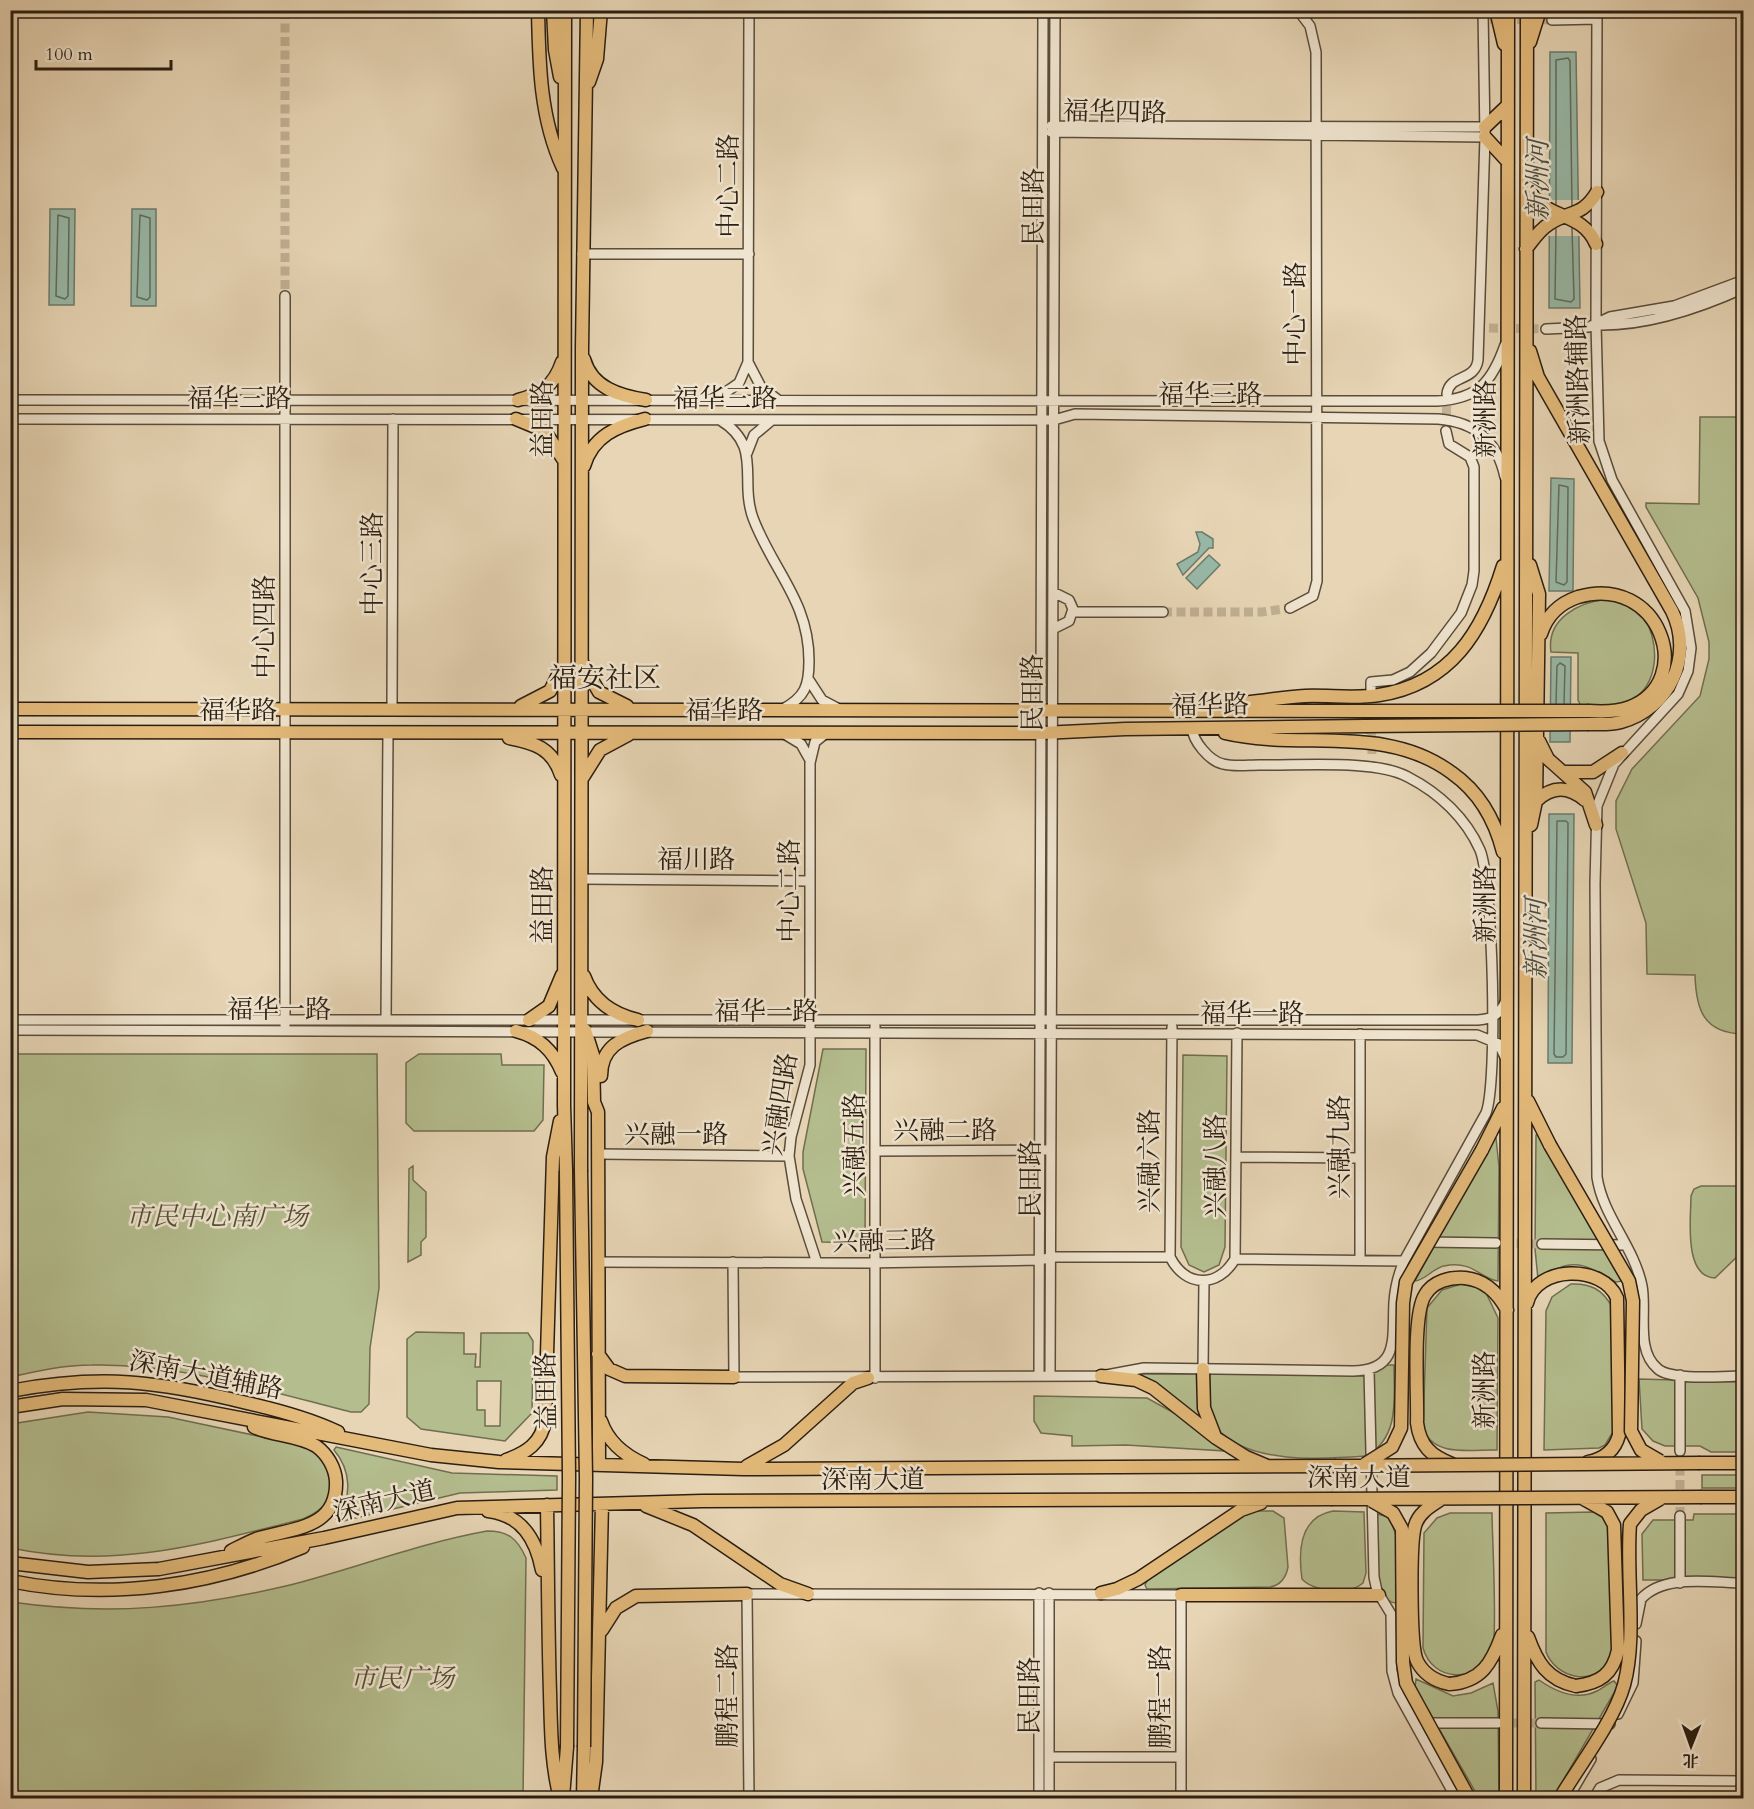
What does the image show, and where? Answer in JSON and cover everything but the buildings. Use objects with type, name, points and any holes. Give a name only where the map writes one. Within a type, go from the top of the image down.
[{"type":"main road","points":[[538,10],[541,88],[556,152],[565,174]]},
{"type":"main road","points":[[553,10],[559,35]]},
{"type":"main road","name":"益田路","points":[[562,1798],[567,1747],[569,1478],[564,1105],[565,96],[559,35],[565,10]]},
{"type":"main road","name":"益田路","points":[[583,1798],[586,1478],[581,1170],[581,419],[587,10]]},
{"type":"main road","points":[[586,89],[597,59],[601,10]]},
{"type":"main road","name":"新洲路","points":[[1506,1798],[1508,10]]},
{"type":"main road","name":"新洲路","points":[[1524,1798],[1527,10]]},
{"type":"main road","points":[[1527,55],[1540,10]]},
{"type":"main road","points":[[1488,15],[1508,55]]},
{"type":"main road","points":[[1508,105],[1485,132],[1508,162]]},
{"type":"main road","points":[[1526,185],[1536,201],[1548,210],[1584,224],[1596,244]]},
{"type":"main road","points":[[1526,249],[1548,225],[1584,209],[1597,192]]},
{"type":"main road","points":[[1526,333],[1538,377],[1672,611],[1680,631],[1678,668],[1669,687],[1649,709],[1624,721],[1589,718]]},
{"type":"main road","points":[[518,400],[533,396],[550,386],[557,376],[565,346]]},
{"type":"main road","points":[[582,348],[586,365],[594,378],[605,388],[617,394],[646,400]]},
{"type":"main road","points":[[516,419],[545,431],[557,445],[565,461]]},
{"type":"main road","points":[[582,472],[587,456],[601,438],[626,424],[645,419]]},
{"type":"main road","points":[[1192,709],[1304,696],[1376,696],[1403,690],[1426,681],[1446,666],[1465,647],[1482,622],[1494,595],[1507,553]]},
{"type":"main road","points":[[1526,553],[1539,594],[1536,801],[1526,856]]},
{"type":"main road","points":[[1539,644],[1546,621],[1552,613],[1562,604],[1585,595],[1622,597],[1641,606],[1653,619],[1664,646],[1662,666],[1654,687],[1642,700],[1629,707],[1589,718]]},
{"type":"main road","points":[[514,709],[550,691],[557,682],[565,656]]},
{"type":"main road","points":[[581,656],[587,675],[599,692],[619,704],[643,709]]},
{"type":"main road","name":"福华路","points":[[10,709],[1192,709],[1365,711],[1589,718]]},
{"type":"main road","name":"福华路","points":[[10,732],[1047,733],[1365,726],[1589,718]]},
{"type":"main road","points":[[1198,728],[1248,738],[1383,743],[1421,754],[1440,764],[1474,792],[1498,833],[1507,872]]},
{"type":"main road","points":[[484,732],[541,746],[556,762],[565,786]]},
{"type":"main road","points":[[581,784],[588,767],[600,750],[610,743],[636,733]]},
{"type":"main road","points":[[1538,736],[1548,759],[1581,787],[1590,804],[1596,825]]},
{"type":"main road","points":[[1563,772],[1572,774],[1593,772],[1622,753]]},
{"type":"main road","points":[[1536,801],[1549,791],[1563,789],[1576,792],[1590,804]]},
{"type":"main road","points":[[581,968],[596,998],[609,1009],[638,1020]]},
{"type":"main road","points":[[529,1020],[549,1006],[564,969]]},
{"type":"main road","points":[[581,1146],[594,1102],[593,1054],[582,1027]]},
{"type":"main road","points":[[516,1031],[534,1037],[544,1045],[555,1058],[564,1077]]},
{"type":"main road","points":[[594,1102],[601,1092],[601,1063],[608,1049],[630,1035],[647,1031]]},
{"type":"main road","points":[[1362,1466],[1392,1447],[1401,1428],[1403,1303],[1406,1282],[1500,1118],[1507,1089]]},
{"type":"main road","points":[[1525,1089],[1534,1118],[1631,1288],[1633,1436],[1645,1454],[1673,1463]]},
{"type":"main road","points":[[594,1102],[598,1112],[599,1465]]},
{"type":"main road","points":[[499,1462],[530,1448],[540,1438],[544,1426],[549,1347],[554,1157],[564,1105]]},
{"type":"main road","points":[[1525,1310],[1533,1288],[1569,1273],[1582,1274],[1605,1282],[1617,1298],[1620,1430],[1616,1443],[1607,1455],[1582,1464]]},
{"type":"main road","points":[[1452,1464],[1427,1450],[1420,1438],[1419,1312],[1425,1293],[1433,1285],[1457,1278],[1469,1278],[1492,1288],[1507,1310]]},
{"type":"main road","points":[[598,1354],[609,1369],[625,1376],[734,1377]]},
{"type":"main road","points":[[1203,1369],[1205,1414],[1216,1438]]},
{"type":"main road","points":[[1101,1376],[1136,1380],[1153,1388],[1216,1438],[1246,1457],[1272,1467]]},
{"type":"main road","points":[[743,1469],[784,1445],[849,1386],[872,1378]]},
{"type":"main road","name":"深南大道辅路","points":[[10,1390],[80,1380],[159,1384],[213,1395],[314,1421],[352,1440]]},
{"type":"main road","name":"深南大道","points":[[10,1407],[63,1399],[124,1398],[166,1403],[449,1458],[499,1462],[743,1469],[1743,1463]]},
{"type":"main road","points":[[599,1413],[612,1441],[633,1459],[648,1466]]},
{"type":"main road","points":[[216,1558],[255,1539],[315,1522],[329,1508],[334,1495],[335,1473],[321,1450],[307,1442],[260,1430],[237,1417]]},
{"type":"main road","name":"深南大道","points":[[10,1563],[58,1571],[112,1573],[159,1569],[324,1538],[457,1508],[636,1503],[1743,1497]]},
{"type":"main road","points":[[1525,1628],[1534,1653],[1545,1671],[1554,1679],[1576,1686],[1597,1682],[1606,1676],[1616,1660],[1618,1640],[1614,1525],[1606,1512],[1581,1498]]},
{"type":"main road","points":[[1560,1798],[1614,1709],[1624,1685],[1628,1654],[1630,1524],[1641,1510],[1661,1498]]},
{"type":"main road","points":[[1441,1499],[1423,1512],[1415,1526],[1413,1645],[1421,1668],[1439,1682],[1449,1684],[1469,1681],[1486,1669],[1505,1628]]},
{"type":"main road","points":[[1101,1593],[1130,1583],[1241,1510],[1269,1500]]},
{"type":"main road","points":[[1368,1500],[1394,1513],[1401,1529],[1403,1662],[1408,1689],[1469,1798]]},
{"type":"main road","points":[[636,1503],[667,1512],[693,1525],[780,1584],[808,1594]]},
{"type":"main road","points":[[591,1798],[596,1762],[602,1504]]},
{"type":"main road","points":[[547,1505],[547,1596],[553,1761],[562,1798]]},
{"type":"main road","points":[[457,1508],[492,1512],[522,1525],[536,1546],[547,1596]]},
{"type":"main road","points":[[10,1581],[80,1590],[156,1587],[227,1574],[324,1538]]},
{"type":"main road","points":[[600,1640],[612,1612],[636,1596],[747,1594]]},
{"type":"main road","points":[[1181,1595],[1379,1596]]},
{"type":"street","name":"中心二路","points":[[749,10],[748,362],[761,387],[770,396],[784,400]]},
{"type":"street","name":"民田路","points":[[1043,10],[1042,420],[1052,1020],[1050,1376]]},
{"type":"street","name":"民田路","points":[[1047,709],[1053,629],[1055,10]]},
{"type":"street","name":"中心一路","points":[[1290,608],[1308,601],[1316,589],[1316,44],[1310,26],[1298,10]]},
{"type":"street","points":[[1446,394],[1453,381],[1468,377],[1477,368],[1484,328],[1488,15]]},
{"type":"street","points":[[1552,20],[1597,15]]},
{"type":"street","name":"新洲路辅路","points":[[1597,15],[1596,324],[1600,450],[1612,480],[1680,602],[1690,631],[1691,656],[1685,680],[1675,699],[1622,753],[1602,788],[1597,807],[1597,1177],[1605,1208],[1626,1245],[1642,1285],[1646,1353],[1662,1372],[1680,1375]]},
{"type":"street","name":"福华四路","points":[[1043,129],[1055,124],[1316,131]]},
{"type":"street","name":"福华四路","points":[[1043,129],[1054,134],[1485,132]]},
{"type":"street","points":[[582,254],[749,254]]},
{"type":"street","points":[[1546,329],[1581,328],[1610,317],[1691,301],[1743,280]]},
{"type":"street","points":[[1596,324],[1610,325],[1676,313],[1701,306],[1743,288]]},
{"type":"street","name":"中心四路","points":[[285,296],[285,1030]]},
{"type":"street","name":"福华三路","points":[[10,400],[1437,401],[1466,397],[1485,384],[1496,367],[1507,337]]},
{"type":"street","points":[[714,400],[739,382],[748,362]]},
{"type":"street","name":"福华三路","points":[[10,418],[1054,420],[1075,414],[1298,415],[1317,418],[1438,419],[1455,420],[1479,430],[1497,454],[1507,488]]},
{"type":"street","name":"中心三路","points":[[392,709],[393,419]]},
{"type":"street","points":[[718,419],[740,436],[747,455],[748,489],[753,518],[806,623],[809,645],[809,680],[802,697],[783,709]]},
{"type":"street","points":[[747,455],[754,435],[773,419]]},
{"type":"street","points":[[1371,691],[1371,682],[1401,677],[1431,653],[1461,613],[1472,585],[1474,467],[1470,457],[1449,444],[1446,430]]},
{"type":"street","points":[[1053,592],[1069,600],[1073,612],[1067,623],[1053,629]]},
{"type":"street","points":[[1073,612],[1163,612]]},
{"type":"street","points":[[809,680],[822,700],[840,709]]},
{"type":"street","points":[[733,1262],[734,1377],[1101,1376],[1144,1368],[1369,1370],[1380,1365],[1391,1351],[1396,1288],[1404,1261],[1490,1104],[1492,1018],[1487,880],[1476,842],[1460,819],[1436,795],[1407,776],[1372,762],[1222,764],[1194,740],[1198,728]]},
{"type":"street","points":[[386,1020],[388,732]]},
{"type":"street","points":[[779,733],[801,744],[809,754],[810,763]]},
{"type":"street","name":"中心二路","points":[[809,1020],[810,763],[815,742],[826,733]]},
{"type":"street","name":"民田路","points":[[1039,1375],[1041,1020],[1047,733]]},
{"type":"street","name":"福川路","points":[[581,879],[810,880]]},
{"type":"street","points":[[1492,1018],[1502,1009],[1507,998]]},
{"type":"street","name":"福华一路","points":[[582,1027],[638,1020],[1478,1020],[1492,1018]]},
{"type":"street","name":"福华一路","points":[[10,1020],[529,1020],[582,1027],[647,1031],[1477,1035],[1492,1040]]},
{"type":"street","name":"兴融四路","points":[[809,1020],[810,1070],[791,1137],[789,1156],[796,1199],[817,1263]]},
{"type":"street","name":"兴融五路","points":[[872,1378],[875,1262],[875,1020]]},
{"type":"street","name":"兴融六路","points":[[1170,1257],[1172,1020]]},
{"type":"street","name":"福华一路","points":[[10,1030],[516,1031],[564,1025]]},
{"type":"street","name":"兴融八路","points":[[1235,1259],[1237,1034]]},
{"type":"street","name":"兴融九路","points":[[1360,1034],[1360,1260]]},
{"type":"street","points":[[1492,1040],[1499,1044],[1507,1062]]},
{"type":"street","name":"兴融二路","points":[[875,1151],[1052,1150]]},
{"type":"street","name":"兴融一路","points":[[598,1154],[789,1156]]},
{"type":"street","points":[[1236,1157],[1360,1158]]},
{"type":"street","points":[[1414,1242],[1496,1243]]},
{"type":"street","points":[[1542,1244],[1626,1245]]},
{"type":"street","name":"兴融三路","points":[[598,1262],[817,1263],[1041,1260],[1051,1257],[1170,1257]]},
{"type":"street","points":[[1170,1257],[1185,1276],[1204,1281],[1222,1275],[1235,1259],[1404,1261]]},
{"type":"street","points":[[1203,1369],[1204,1281]]},
{"type":"street","points":[[1369,1370],[1374,1577],[1379,1596],[1391,1614],[1394,1678],[1412,1723],[1456,1798]]},
{"type":"street","points":[[1680,1450],[1680,1375],[1743,1376]]},
{"type":"street","points":[[1680,1516],[1680,1583]]},
{"type":"street","points":[[1568,1798],[1612,1724],[1633,1683],[1636,1616],[1641,1599],[1655,1588],[1680,1583],[1743,1583]]},
{"type":"street","name":"民田路","points":[[1039,1593],[1039,1798]]},
{"type":"street","name":"民田路","points":[[1049,1593],[1050,1798]]},
{"type":"street","points":[[747,1594],[1101,1593],[1181,1595]]},
{"type":"street","name":"鹏程二路","points":[[747,1594],[748,1798]]},
{"type":"street","name":"鹏程一路","points":[[1181,1595],[1181,1798]]},
{"type":"street","points":[[1412,1723],[1498,1723]]},
{"type":"street","points":[[1541,1723],[1612,1724]]},
{"type":"street","points":[[1050,1757],[1181,1757]]},
{"type":"street","points":[[1594,1798],[1600,1788],[1619,1780],[1743,1781]]},
{"type":"street","points":[[1611,1783],[1743,1786]]},
{"type":"green space","points":[[1700,417],[1743,417],[1743,1034],[1729,1033],[1719,1029],[1704,1017],[1697,998],[1695,975],[1647,974],[1646,923],[1616,829],[1616,801],[1632,769],[1700,696],[1709,659],[1709,642],[1698,598],[1646,507],[1646,503],[1699,504]]},
{"type":"green space","points":[[1607,599],[1634,608],[1648,624],[1654,649],[1652,675],[1638,695],[1627,702],[1610,706],[1581,706],[1578,700],[1578,653],[1551,652],[1551,640],[1559,621],[1567,614],[1586,604]]},
{"type":"green space","points":[[823,1049],[866,1049],[865,1243],[822,1242],[803,1169],[803,1152]]},
{"type":"green space","name":"市民中心南广场","points":[[10,1054],[377,1054],[379,1288],[370,1348],[369,1404],[361,1412],[351,1412],[190,1373],[125,1366],[71,1366],[11,1377]]},
{"type":"green space","points":[[419,1054],[501,1054],[502,1065],[544,1065],[543,1120],[534,1131],[414,1131],[406,1123],[406,1063]]},
{"type":"green space","points":[[1183,1055],[1227,1056],[1225,1247],[1219,1265],[1204,1272],[1189,1265],[1181,1247]]},
{"type":"green space","points":[[1536,1135],[1539,1135],[1623,1281],[1616,1282],[1580,1265],[1564,1266],[1538,1279],[1535,1249]]},
{"type":"green space","points":[[1496,1138],[1499,1167],[1498,1281],[1470,1268],[1454,1265],[1440,1267],[1423,1279],[1415,1281],[1492,1140]]},
{"type":"green space","points":[[413,1166],[413,1180],[426,1192],[426,1237],[421,1242],[421,1255],[408,1262],[409,1169]]},
{"type":"green space","points":[[1701,1186],[1743,1186],[1743,1251],[1715,1278],[1705,1275],[1698,1268],[1691,1244],[1691,1196],[1694,1189]]},
{"type":"green space","points":[[1461,1284],[1479,1288],[1486,1293],[1498,1318],[1497,1450],[1465,1451],[1444,1448],[1428,1438],[1423,1428],[1427,1308],[1442,1290]]},
{"type":"green space","points":[[1571,1284],[1596,1289],[1605,1296],[1612,1307],[1613,1432],[1605,1445],[1599,1448],[1544,1450],[1546,1311],[1552,1297]]},
{"type":"green space","points":[[416,1332],[464,1333],[464,1354],[476,1354],[475,1367],[480,1367],[481,1333],[528,1333],[533,1341],[532,1413],[505,1441],[421,1429],[407,1417],[407,1339]],"holes":[[[477,1381],[501,1381],[500,1426],[485,1426],[485,1410],[477,1410]]]},
{"type":"green space","points":[[1385,1365],[1394,1365],[1393,1416],[1385,1438],[1378,1448],[1367,1456],[1309,1458],[1267,1454],[1230,1440],[1217,1428],[1212,1416],[1208,1373],[1357,1373]]},
{"type":"green space","points":[[1137,1374],[1198,1374],[1205,1421]]},
{"type":"green space","points":[[1639,1379],[1743,1382],[1743,1452],[1711,1452],[1700,1446],[1665,1446],[1653,1441],[1642,1429]]},
{"type":"green space","points":[[1034,1396],[1147,1398],[1176,1414],[1226,1451],[1126,1445],[1072,1446],[1072,1436],[1041,1433],[1034,1421]]},
{"type":"green space","points":[[88,1412],[168,1417],[305,1446],[318,1456],[328,1470],[330,1494],[322,1507],[303,1519],[194,1545],[123,1555],[86,1556],[49,1554],[11,1548],[11,1424]]},
{"type":"green space","points":[[336,1447],[452,1473],[557,1476],[557,1490],[460,1493],[339,1522],[336,1519],[345,1502],[348,1484],[344,1466],[334,1450]]},
{"type":"green space","points":[[1702,1475],[1743,1475],[1743,1488],[1702,1488]]},
{"type":"green space","points":[[1273,1511],[1284,1518],[1288,1567],[1280,1583],[1270,1587],[1147,1589],[1145,1585],[1148,1579],[1247,1513]]},
{"type":"green space","points":[[1333,1511],[1364,1512],[1366,1573],[1363,1583],[1350,1589],[1323,1589],[1302,1579],[1301,1547],[1308,1528],[1322,1514]]},
{"type":"green space","points":[[1594,1512],[1605,1519],[1610,1526],[1614,1642],[1610,1658],[1602,1669],[1585,1677],[1566,1673],[1558,1668],[1546,1652],[1546,1513]]},
{"type":"green space","points":[[1450,1513],[1492,1513],[1495,1608],[1492,1652],[1476,1669],[1466,1674],[1456,1675],[1436,1668],[1428,1659],[1423,1648],[1424,1533],[1437,1518]]},
{"type":"green space","points":[[1377,1514],[1389,1517],[1396,1535],[1396,1603],[1388,1600],[1379,1580],[1376,1551]]},
{"type":"green space","points":[[1694,1514],[1743,1514],[1743,1580],[1643,1580],[1642,1534],[1653,1520],[1693,1520]]},
{"type":"green space","name":"市民广场","points":[[487,1531],[501,1532],[511,1537],[519,1545],[526,1558],[523,1798],[11,1798],[11,1602],[117,1609],[219,1599],[290,1585],[437,1542]]},
{"type":"green space","points":[[1416,1679],[1453,1696],[1471,1693],[1493,1683],[1498,1711],[1499,1798],[1479,1798],[1415,1687]]},
{"type":"green space","points":[[1539,1680],[1552,1688],[1574,1695],[1589,1694],[1614,1681],[1618,1686],[1553,1798],[1536,1798],[1535,1682]]},
{"type":"water","points":[[1550,52],[1576,52],[1580,308],[1549,308]]},
{"type":"water","points":[[50,209],[75,209],[74,305],[49,305]]},
{"type":"water","points":[[132,209],[156,209],[156,306],[131,306]]},
{"type":"water","points":[[1551,478],[1574,479],[1573,591],[1549,591]]},
{"type":"water","points":[[1196,532],[1202,532],[1213,539],[1213,548],[1209,548],[1183,575],[1177,564],[1198,552],[1200,544]]},
{"type":"water","points":[[1209,555],[1220,565],[1197,589],[1186,578]]},
{"type":"water","points":[[1551,657],[1571,657],[1570,742],[1550,742]]},
{"type":"water","points":[[1549,814],[1574,814],[1572,1063],[1548,1063]]},
{"type":"pier","points":[[1548,200],[1580,200],[1581,236],[1548,236]]},
{"type":"tunnel","points":[[285,10],[285,296]]},
{"type":"tunnel","points":[[1490,19],[1552,20]]},
{"type":"tunnel","points":[[1489,328],[1546,329]]},
{"type":"tunnel","points":[[1446,428],[1447,394]]},
{"type":"tunnel","points":[[1163,612],[1262,612],[1290,608]]},
{"type":"tunnel","points":[[1371,691],[1372,758]]},
{"type":"tunnel","points":[[1503,1243],[1542,1244]]},
{"type":"tunnel","points":[[1680,1451],[1680,1516]]},
{"type":"tunnel","points":[[1500,1723],[1541,1723]]},
{"type":"district","name":"福安社区","points":[[605,678]]},
{"type":"water label","name":"新洲河","points":[[1538,180]]},
{"type":"water label","name":"新洲河","points":[[1536,939]]}]
